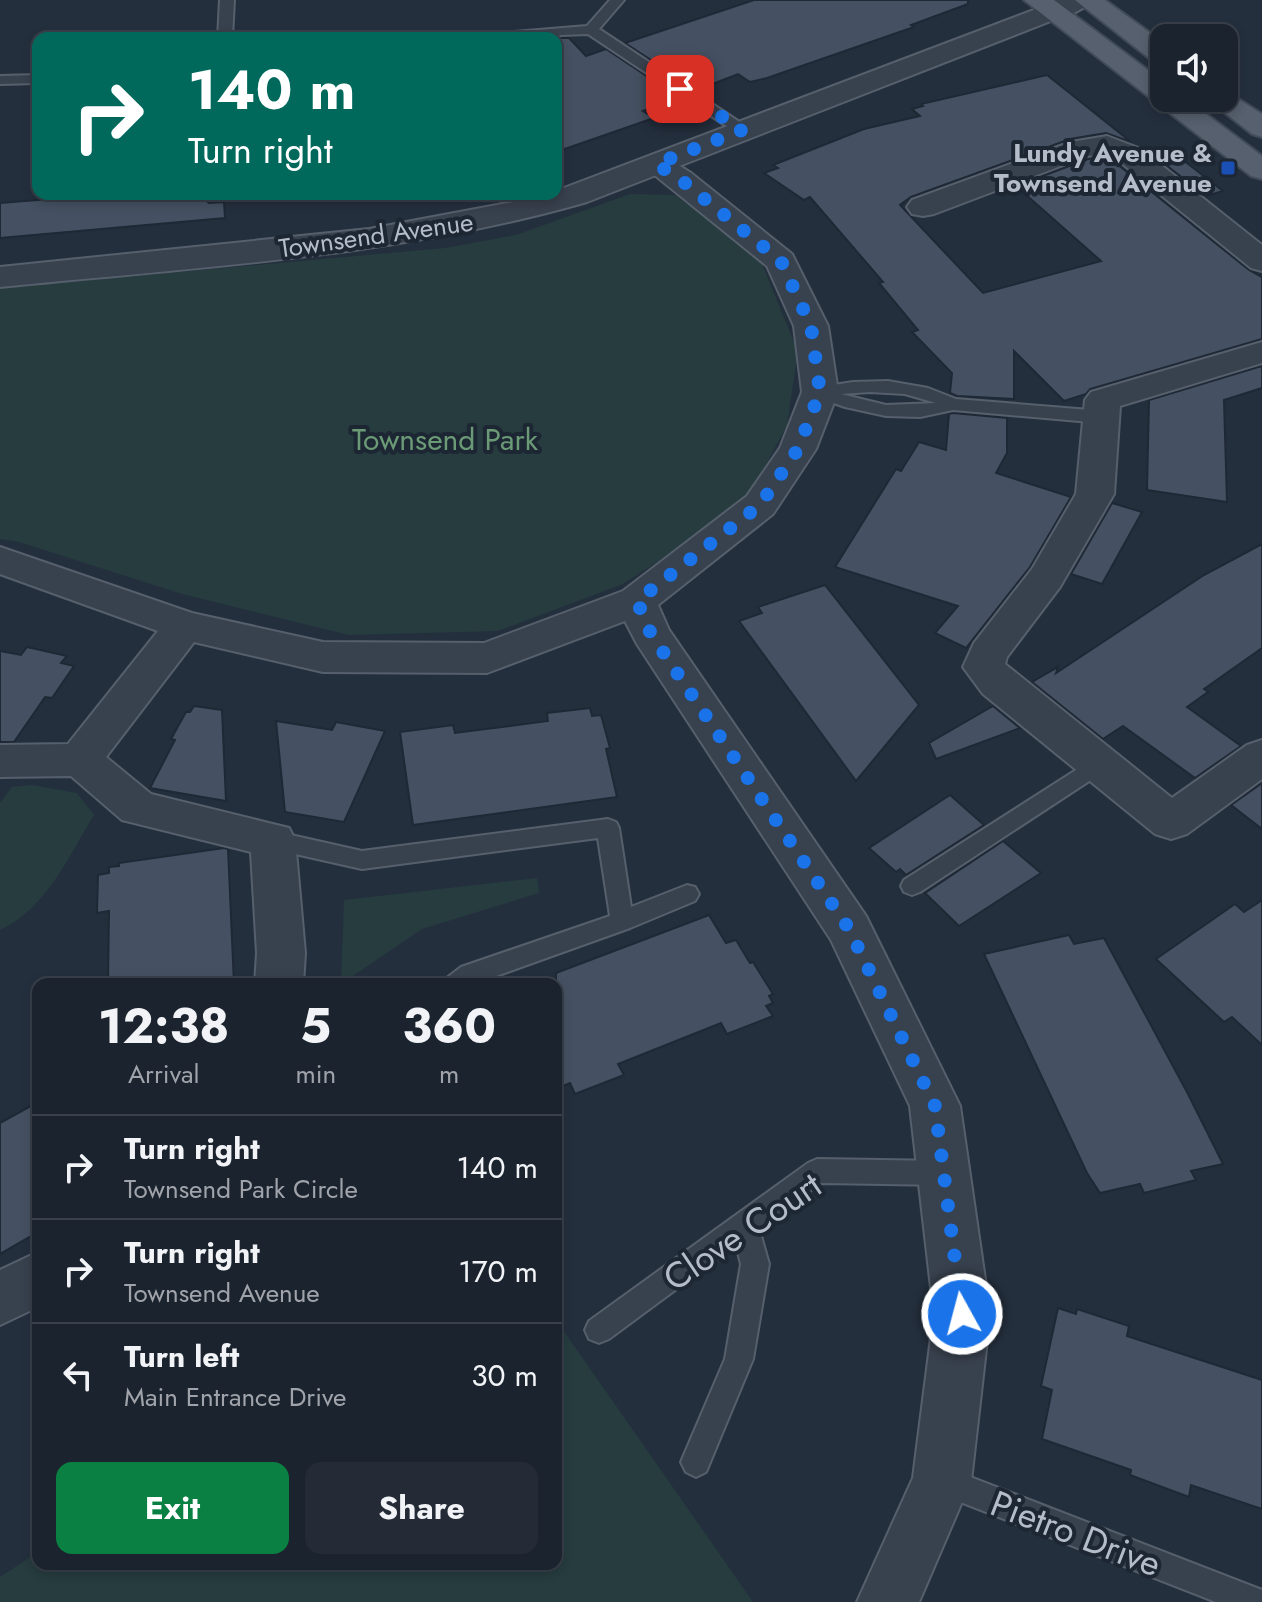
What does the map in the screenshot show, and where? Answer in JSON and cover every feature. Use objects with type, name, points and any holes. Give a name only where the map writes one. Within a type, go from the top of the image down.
[{"type":"main road","points":[[1088,0],[1150,46]]},
{"type":"main road","points":[[1056,4],[1150,84]]},
{"type":"main road","points":[[1238,111],[1262,128]]},
{"type":"main road","points":[[1185,112],[1262,170]]},
{"type":"street","name":"Townsend Avenue","points":[[562,198],[656,164],[1056,4]]},
{"type":"street","points":[[923,207],[1082,148],[1107,145],[1130,155],[1262,261]]},
{"type":"street","points":[[0,560],[185,626],[323,657],[487,658],[637,601],[760,505],[798,449],[820,392],[811,326],[781,261],[680,179],[656,164]]},
{"type":"street","name":"Townsend Avenue","points":[[0,277],[307,247],[455,227],[556,200]]},
{"type":"street","points":[[1262,352],[1103,400],[1095,494],[1046,578],[988,653],[984,667],[998,683],[1171,822],[1262,756]]},
{"type":"street","points":[[637,601],[651,634],[849,929],[935,1106],[962,1314],[942,1481],[888,1602]]},
{"type":"street","points":[[80,760],[185,626]]},
{"type":"street","points":[[0,761],[80,760],[138,808],[273,840],[281,953],[279,978]]},
{"type":"street","points":[[0,1299],[32,1281]]},
{"type":"lane","points":[[225,32],[227,0]]},
{"type":"lane","points":[[591,30],[617,0]]},
{"type":"lane","points":[[562,32],[591,30],[742,130]]},
{"type":"lane","points":[[2,83],[32,80]]},
{"type":"lane","points":[[820,392],[855,385],[934,393],[952,404],[1102,417]]},
{"type":"lane","points":[[912,886],[1098,764]]},
{"type":"lane","points":[[273,840],[362,860],[608,828],[622,921]]},
{"type":"lane","points":[[464,978],[687,894]]},
{"type":"lane","name":"Clove Court","points":[[599,1330],[817,1171],[945,1173]]},
{"type":"lane","points":[[696,1462],[739,1359],[755,1264],[744,1224]]},
{"type":"lane","name":"Pietro Drive","points":[[942,1481],[1255,1602]]},
{"type":"green space","name":"Townsend Park","points":[[630,194],[675,195],[759,256],[798,352],[787,425],[745,505],[623,584],[498,631],[349,635],[182,594],[19,542],[0,539],[0,288],[445,248],[516,235]]},
{"type":"green space","points":[[32,785],[77,793],[94,815],[43,896],[16,921],[0,930],[0,803],[12,787]]},
{"type":"green space","points":[[537,878],[539,893],[422,929],[350,978],[341,978],[344,900]]},
{"type":"green space","points":[[562,1329],[753,1602],[0,1602],[0,1577],[32,1556],[32,1570],[562,1570]]},
{"type":"building","points":[[754,0],[968,0],[968,4],[911,25],[914,27],[767,78],[750,82],[738,74],[697,90],[625,43]]},
{"type":"building","points":[[562,38],[569,38],[586,56],[606,49],[678,97],[643,111],[654,118],[562,150]]},
{"type":"building","points":[[1047,75],[1131,142],[1106,133],[1070,139],[911,197],[900,205],[983,293],[1101,261],[1016,186],[1088,159],[1103,157],[1117,164],[1249,270],[1262,277],[1262,339],[1090,389],[1086,394],[1064,401],[1014,351],[1014,399],[957,396],[950,393],[952,373],[912,332],[918,330],[879,283],[883,282],[810,197],[804,200],[764,173],[778,168],[773,165],[864,129],[920,116],[912,109],[923,106],[921,104]]},
{"type":"building","points":[[1165,146],[1223,191],[1206,196],[1148,151]]},
{"type":"building","points":[[37,200],[206,200],[209,203],[224,202],[225,218],[0,238],[0,203]]},
{"type":"building","points":[[1262,366],[1262,388],[1224,400],[1227,502],[1147,490],[1149,400]]},
{"type":"building","points":[[949,414],[1007,418],[1007,453],[996,473],[1071,497],[1030,567],[966,648],[935,633],[958,606],[835,567],[896,469],[901,471],[919,442],[946,450]]},
{"type":"building","points":[[1112,503],[1142,512],[1102,584],[1071,574]]},
{"type":"building","points":[[1262,544],[1262,648],[1204,689],[1208,692],[1187,707],[1241,746],[1195,778],[1123,726],[1103,739],[1032,682],[1058,667],[1056,673],[1204,575]]},
{"type":"building","points":[[825,585],[919,705],[856,781],[739,621],[762,613],[758,607]]},
{"type":"building","points":[[27,647],[67,656],[61,663],[74,666],[52,698],[45,697],[14,742],[0,742],[0,651],[21,655]]},
{"type":"building","points":[[194,706],[222,710],[226,801],[150,788],[175,740],[171,739],[186,712]]},
{"type":"building","points":[[993,706],[1020,728],[936,759],[929,743]]},
{"type":"building","points":[[590,708],[592,716],[601,715],[610,748],[606,749],[617,797],[413,825],[400,732],[453,725],[455,733],[548,721],[547,713]]},
{"type":"building","points":[[276,721],[332,730],[336,722],[385,731],[344,822],[285,812]]},
{"type":"building","points":[[1262,783],[1262,829],[1231,805]]},
{"type":"building","points":[[950,795],[984,825],[906,875],[900,869],[896,872],[869,848]]},
{"type":"building","points":[[1003,841],[1041,873],[959,926],[925,893]]},
{"type":"building","points":[[228,849],[234,978],[108,978],[109,911],[97,913],[98,875],[109,873],[109,867],[119,866],[119,863]]},
{"type":"building","points":[[1262,900],[1262,1045],[1232,1017],[1224,1022],[1156,959],[1235,904],[1244,912]]},
{"type":"building","points":[[709,915],[726,943],[736,940],[750,963],[753,962],[773,994],[769,996],[773,1003],[766,1006],[773,1016],[727,1034],[721,1023],[618,1064],[624,1075],[575,1094],[570,1083],[562,1086],[562,978],[556,978],[556,973]]},
{"type":"building","points":[[1069,935],[1074,944],[1104,938],[1223,1164],[1191,1171],[1196,1180],[1144,1193],[1140,1184],[1100,1193],[1087,1173],[984,954]]},
{"type":"building","points":[[32,1105],[32,1235],[0,1254],[0,1123]]},
{"type":"building","points":[[1058,1308],[1076,1314],[1077,1309],[1129,1326],[1127,1336],[1262,1380],[1262,1509],[1191,1485],[1189,1497],[1130,1475],[1131,1470],[1042,1439],[1052,1390],[1041,1386]]},
{"type":"place","name":"Lundy Avenue & Townsend Avenue","points":[[1228,168]]},
{"type":"route","points":[[680,89],[742,130],[656,164],[680,179],[781,261],[811,326],[820,392],[798,449],[760,505],[637,601],[651,634],[849,929],[935,1106],[962,1314]]}]
